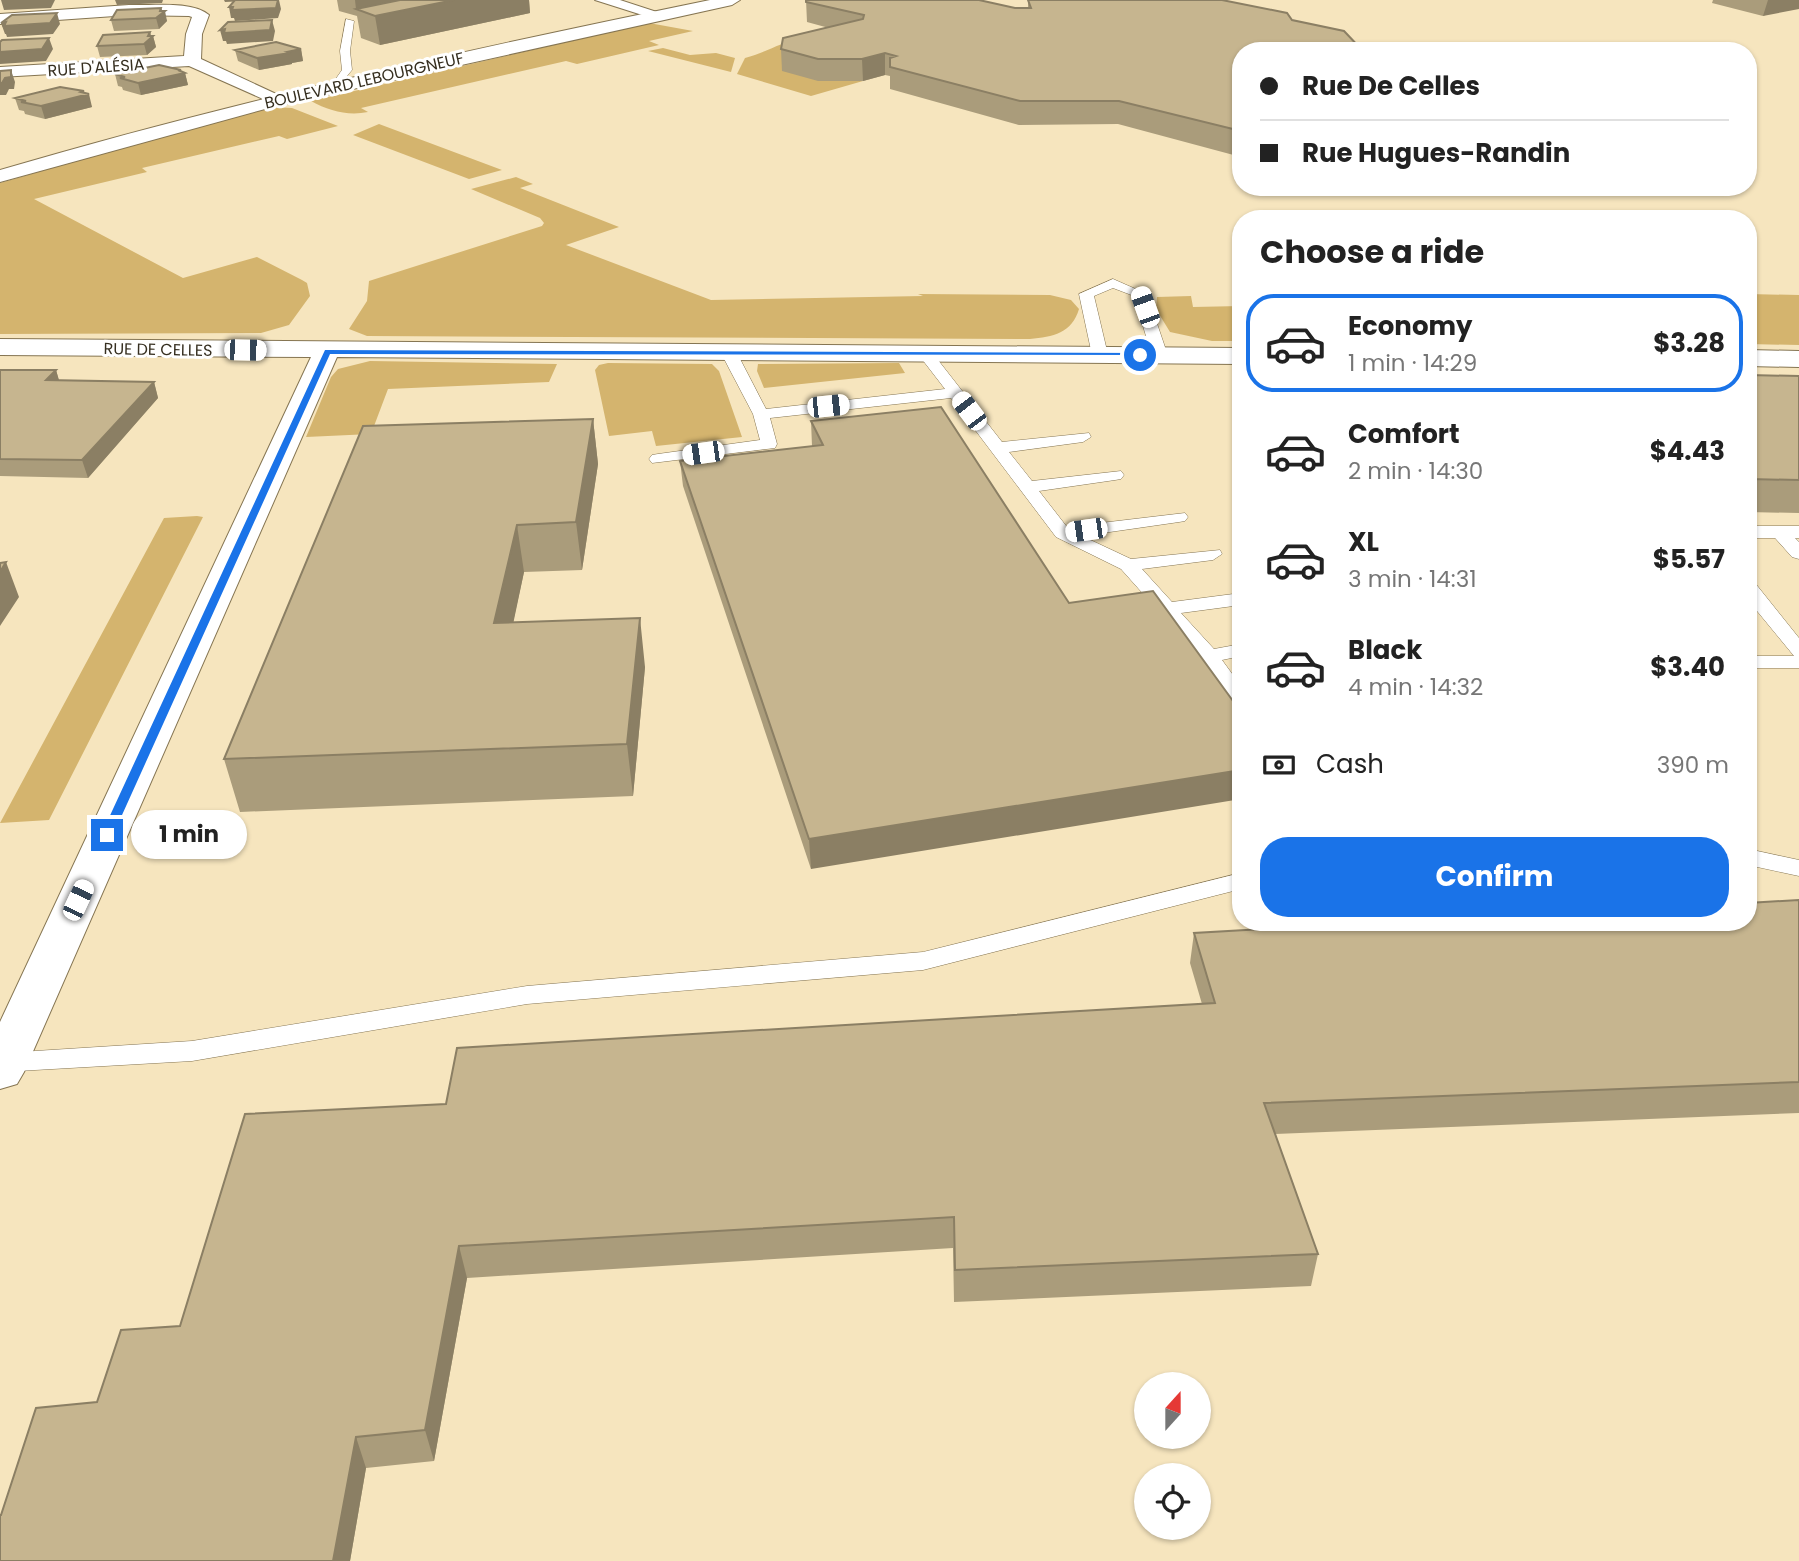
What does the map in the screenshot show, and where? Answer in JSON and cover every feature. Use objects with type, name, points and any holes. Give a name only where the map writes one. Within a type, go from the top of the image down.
[{"type":"street","points":[[603,0],[658,15]]},
{"type":"street","name":"BOULEVARD LEBOURGNEUF","points":[[1,176],[115,141],[278,99],[732,0]]},
{"type":"street","points":[[0,19],[129,10],[191,11],[201,15],[194,34],[192,61],[220,76],[278,99]]},
{"type":"street","name":"RUE D'ALÉSIA","points":[[0,72],[192,61]]},
{"type":"street","name":"RUE DE CELLES","points":[[0,347],[1232,356]]},
{"type":"street","points":[[2,1068],[327,351]]},
{"type":"street","points":[[1757,358],[1799,359]]},
{"type":"lane","points":[[335,86],[347,70],[345,51],[349,21]]},
{"type":"lane","points":[[1100,355],[1086,294],[1112,283],[1140,294],[1160,356]]},
{"type":"lane","points":[[658,460],[769,444],[761,414],[729,353]]},
{"type":"lane","points":[[926,354],[1062,533],[1128,565],[1209,656],[1232,689]]},
{"type":"lane","points":[[761,414],[955,393]]},
{"type":"lane","points":[[997,449],[1083,437]]},
{"type":"lane","points":[[1027,487],[1115,475]]},
{"type":"lane","points":[[1062,533],[1179,517]]},
{"type":"lane","points":[[1757,532],[1790,532],[1799,553]]},
{"type":"lane","points":[[1128,565],[1213,554]]},
{"type":"lane","points":[[1757,598],[1799,651]]},
{"type":"lane","points":[[1167,609],[1232,600]]},
{"type":"lane","points":[[1209,656],[1232,652]]},
{"type":"lane","points":[[1757,663],[1799,662]]},
{"type":"lane","points":[[1757,859],[1799,867]]},
{"type":"lane","points":[[2,1068],[192,1051],[527,995],[923,961],[1232,883]]},
{"type":"shaded area","points":[[649,23],[693,31],[649,41],[659,45],[577,64],[566,61],[361,108],[368,112],[339,112],[311,101]]},
{"type":"shaded area","points":[[803,38],[863,81],[811,96],[737,74],[745,58]]},
{"type":"shaded area","points":[[663,48],[690,55],[716,53],[735,58],[731,72],[648,51]]},
{"type":"shaded area","points":[[272,107],[292,108],[338,126],[287,139],[279,136],[142,168],[147,172],[34,199],[183,278],[257,257],[307,283],[310,296],[289,325],[261,333],[0,334],[0,183]]},
{"type":"shaded area","points":[[379,124],[502,170],[469,179],[353,135]]},
{"type":"shaded area","points":[[516,177],[533,184],[520,188],[619,227],[566,245],[711,300],[923,296],[918,294],[1050,295],[1071,300],[1079,309],[1072,324],[1066,329],[1046,337],[1030,339],[367,336],[349,329],[367,301],[369,281],[542,226],[544,223],[540,218],[471,189]]},
{"type":"shaded area","points":[[1757,294],[1799,295],[1799,345],[1757,344]]},
{"type":"shaded area","points":[[1191,296],[1193,307],[1232,306],[1232,341],[1212,341],[1170,332],[1156,309],[1157,297]]},
{"type":"shaded area","points":[[370,361],[557,364],[549,382],[388,389],[371,434],[306,437],[331,377],[338,369]]},
{"type":"shaded area","points":[[899,363],[905,373],[764,388],[757,371],[758,364]]},
{"type":"shaded area","points":[[712,364],[719,371],[742,437],[656,446],[652,431],[609,436],[595,370],[599,365]]},
{"type":"shaded area","points":[[203,517],[49,820],[0,823],[164,518]]},
{"type":"building","points":[[235,0],[278,0],[276,8],[232,10],[233,7],[229,7]]},
{"type":"building","points":[[400,0],[454,0],[375,16],[356,9]]},
{"type":"building","points":[[979,0],[1015,8],[1031,8],[1028,0],[1222,0],[1287,13],[1292,20],[1344,31],[1354,42],[1232,42],[1232,129],[1119,101],[1020,101],[890,67],[890,58],[896,56],[885,53],[862,59],[818,59],[781,49],[783,38],[863,19],[864,15],[806,2]]},
{"type":"building","points":[[161,8],[160,11],[165,11],[156,18],[111,20],[117,10]]},
{"type":"building","points":[[57,13],[50,23],[4,26],[6,22],[1,23],[12,15]]},
{"type":"building","points":[[272,20],[270,30],[224,33],[225,29],[220,30],[228,22]]},
{"type":"building","points":[[150,32],[148,36],[153,36],[144,44],[97,46],[103,35]]},
{"type":"building","points":[[49,38],[42,49],[0,52],[2,40]]},
{"type":"building","points":[[276,42],[301,49],[257,58],[235,50]]},
{"type":"building","points":[[159,65],[185,73],[138,83],[115,74]]},
{"type":"building","points":[[11,70],[11,77],[0,83],[0,71]]},
{"type":"building","points":[[60,87],[89,94],[41,106],[15,98]]},
{"type":"building","points":[[0,370],[56,370],[46,380],[154,382],[82,460],[0,459]]},
{"type":"building","points":[[1757,375],[1799,376],[1799,480],[1757,479]]},
{"type":"building","points":[[941,407],[1069,603],[1153,591],[1232,700],[1232,771],[809,839],[680,461],[823,445],[811,421]]},
{"type":"building","points":[[593,419],[576,522],[517,525],[494,623],[640,618],[627,744],[224,759],[363,426]]},
{"type":"building","points":[[1799,900],[1799,1082],[1264,1103],[1318,1254],[955,1270],[954,1217],[459,1246],[425,1430],[356,1437],[333,1561],[0,1561],[0,1515],[36,1408],[97,1402],[121,1330],[180,1326],[245,1114],[446,1104],[457,1048],[1215,1003],[1194,933],[1757,931],[1757,902]]},
{"type":"route","points":[[107,835],[327,351],[1140,355]]}]
